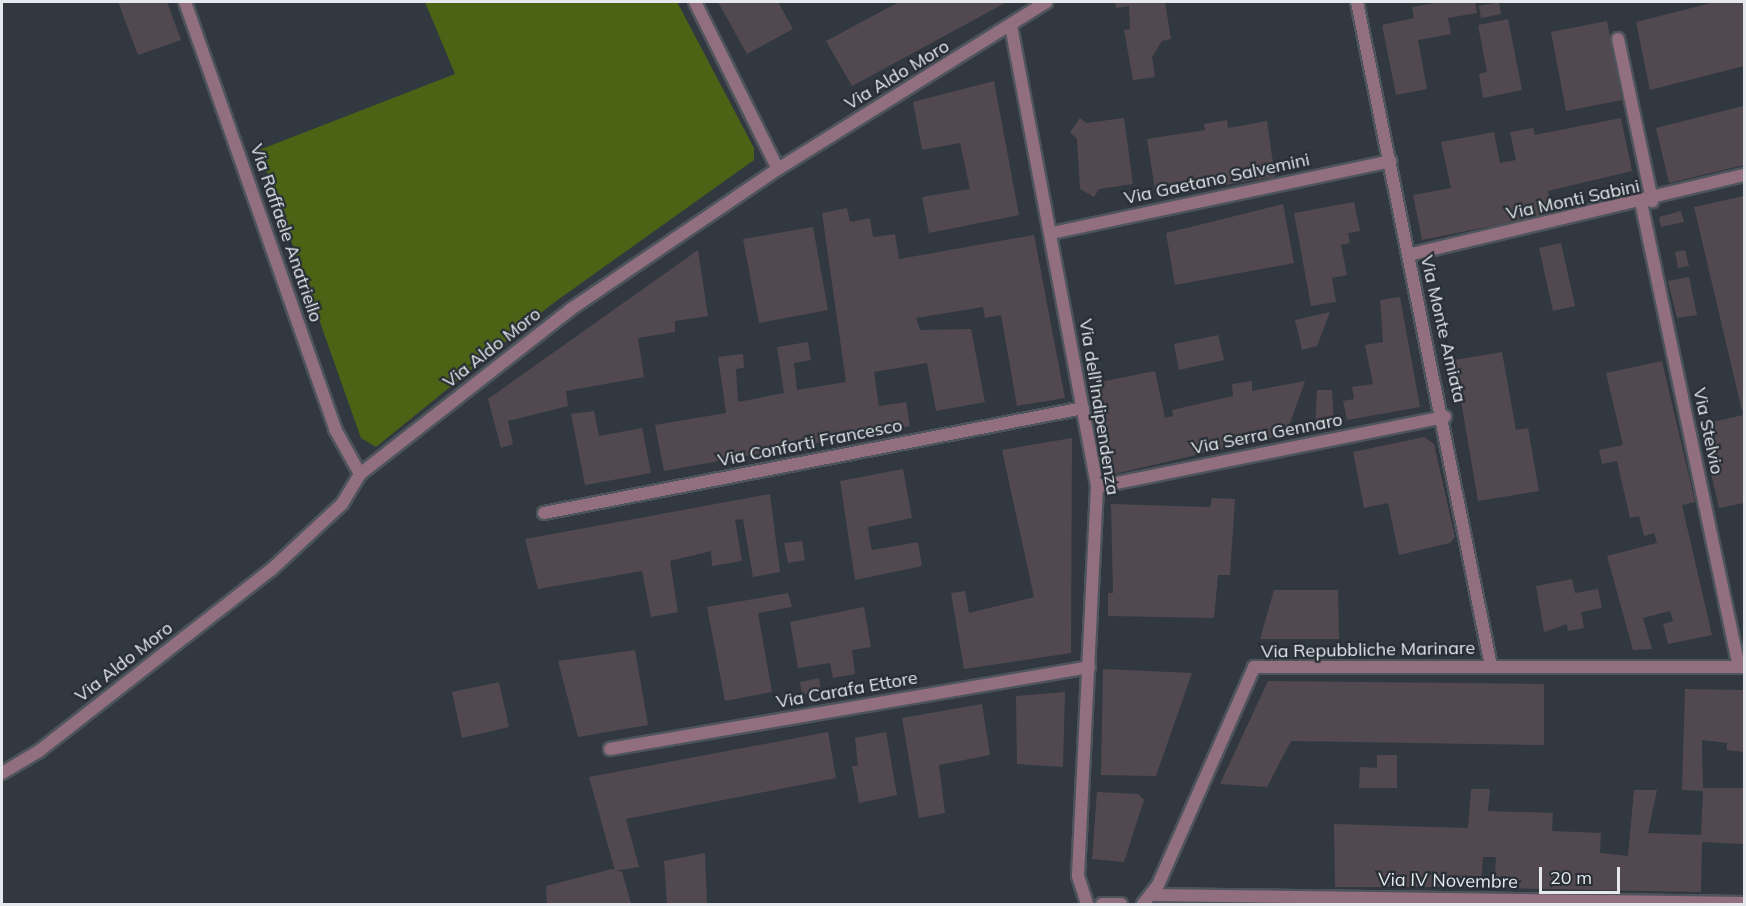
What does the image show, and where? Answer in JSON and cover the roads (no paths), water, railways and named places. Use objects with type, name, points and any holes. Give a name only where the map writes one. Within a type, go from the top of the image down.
[{"type":"street","name":"Via Raffaele Anatriello","points":[[185,2],[335,429],[360,474]]},
{"type":"street","points":[[695,2],[778,169]]},
{"type":"street","name":"Via Monte Amiata","points":[[1357,2],[1408,255],[1445,417],[1491,666]]},
{"type":"street","name":"Via Aldo Moro","points":[[2,773],[39,751],[271,570],[342,504],[360,474],[571,309],[778,169],[1011,26],[1042,3]]},
{"type":"street","name":"Via dell'Indipendenza","points":[[1011,26],[1052,233],[1097,487],[1078,876],[1087,904]]},
{"type":"street","name":"Via Stelvio","points":[[1618,39],[1647,202],[1742,667]]},
{"type":"street","name":"Via Gaetano Salvemini","points":[[1052,233],[1390,160]]},
{"type":"street","name":"Via Monti Sabini","points":[[1408,255],[1647,202],[1744,175]]},
{"type":"street","name":"Via Conforti Francesco","points":[[544,513],[1083,408]]},
{"type":"street","name":"Via Serra Gennaro","points":[[1097,487],[1445,417]]},
{"type":"street","name":"Via Carafa Ettore","points":[[610,749],[1089,667]]},
{"type":"street","name":"Via Repubbliche Marinare","points":[[1147,900],[1254,667],[1742,667]]},
{"type":"street","name":"Via IV Novembre","points":[[1147,900],[1744,903]]},
{"type":"street","points":[[1102,904],[1121,904]]}]
